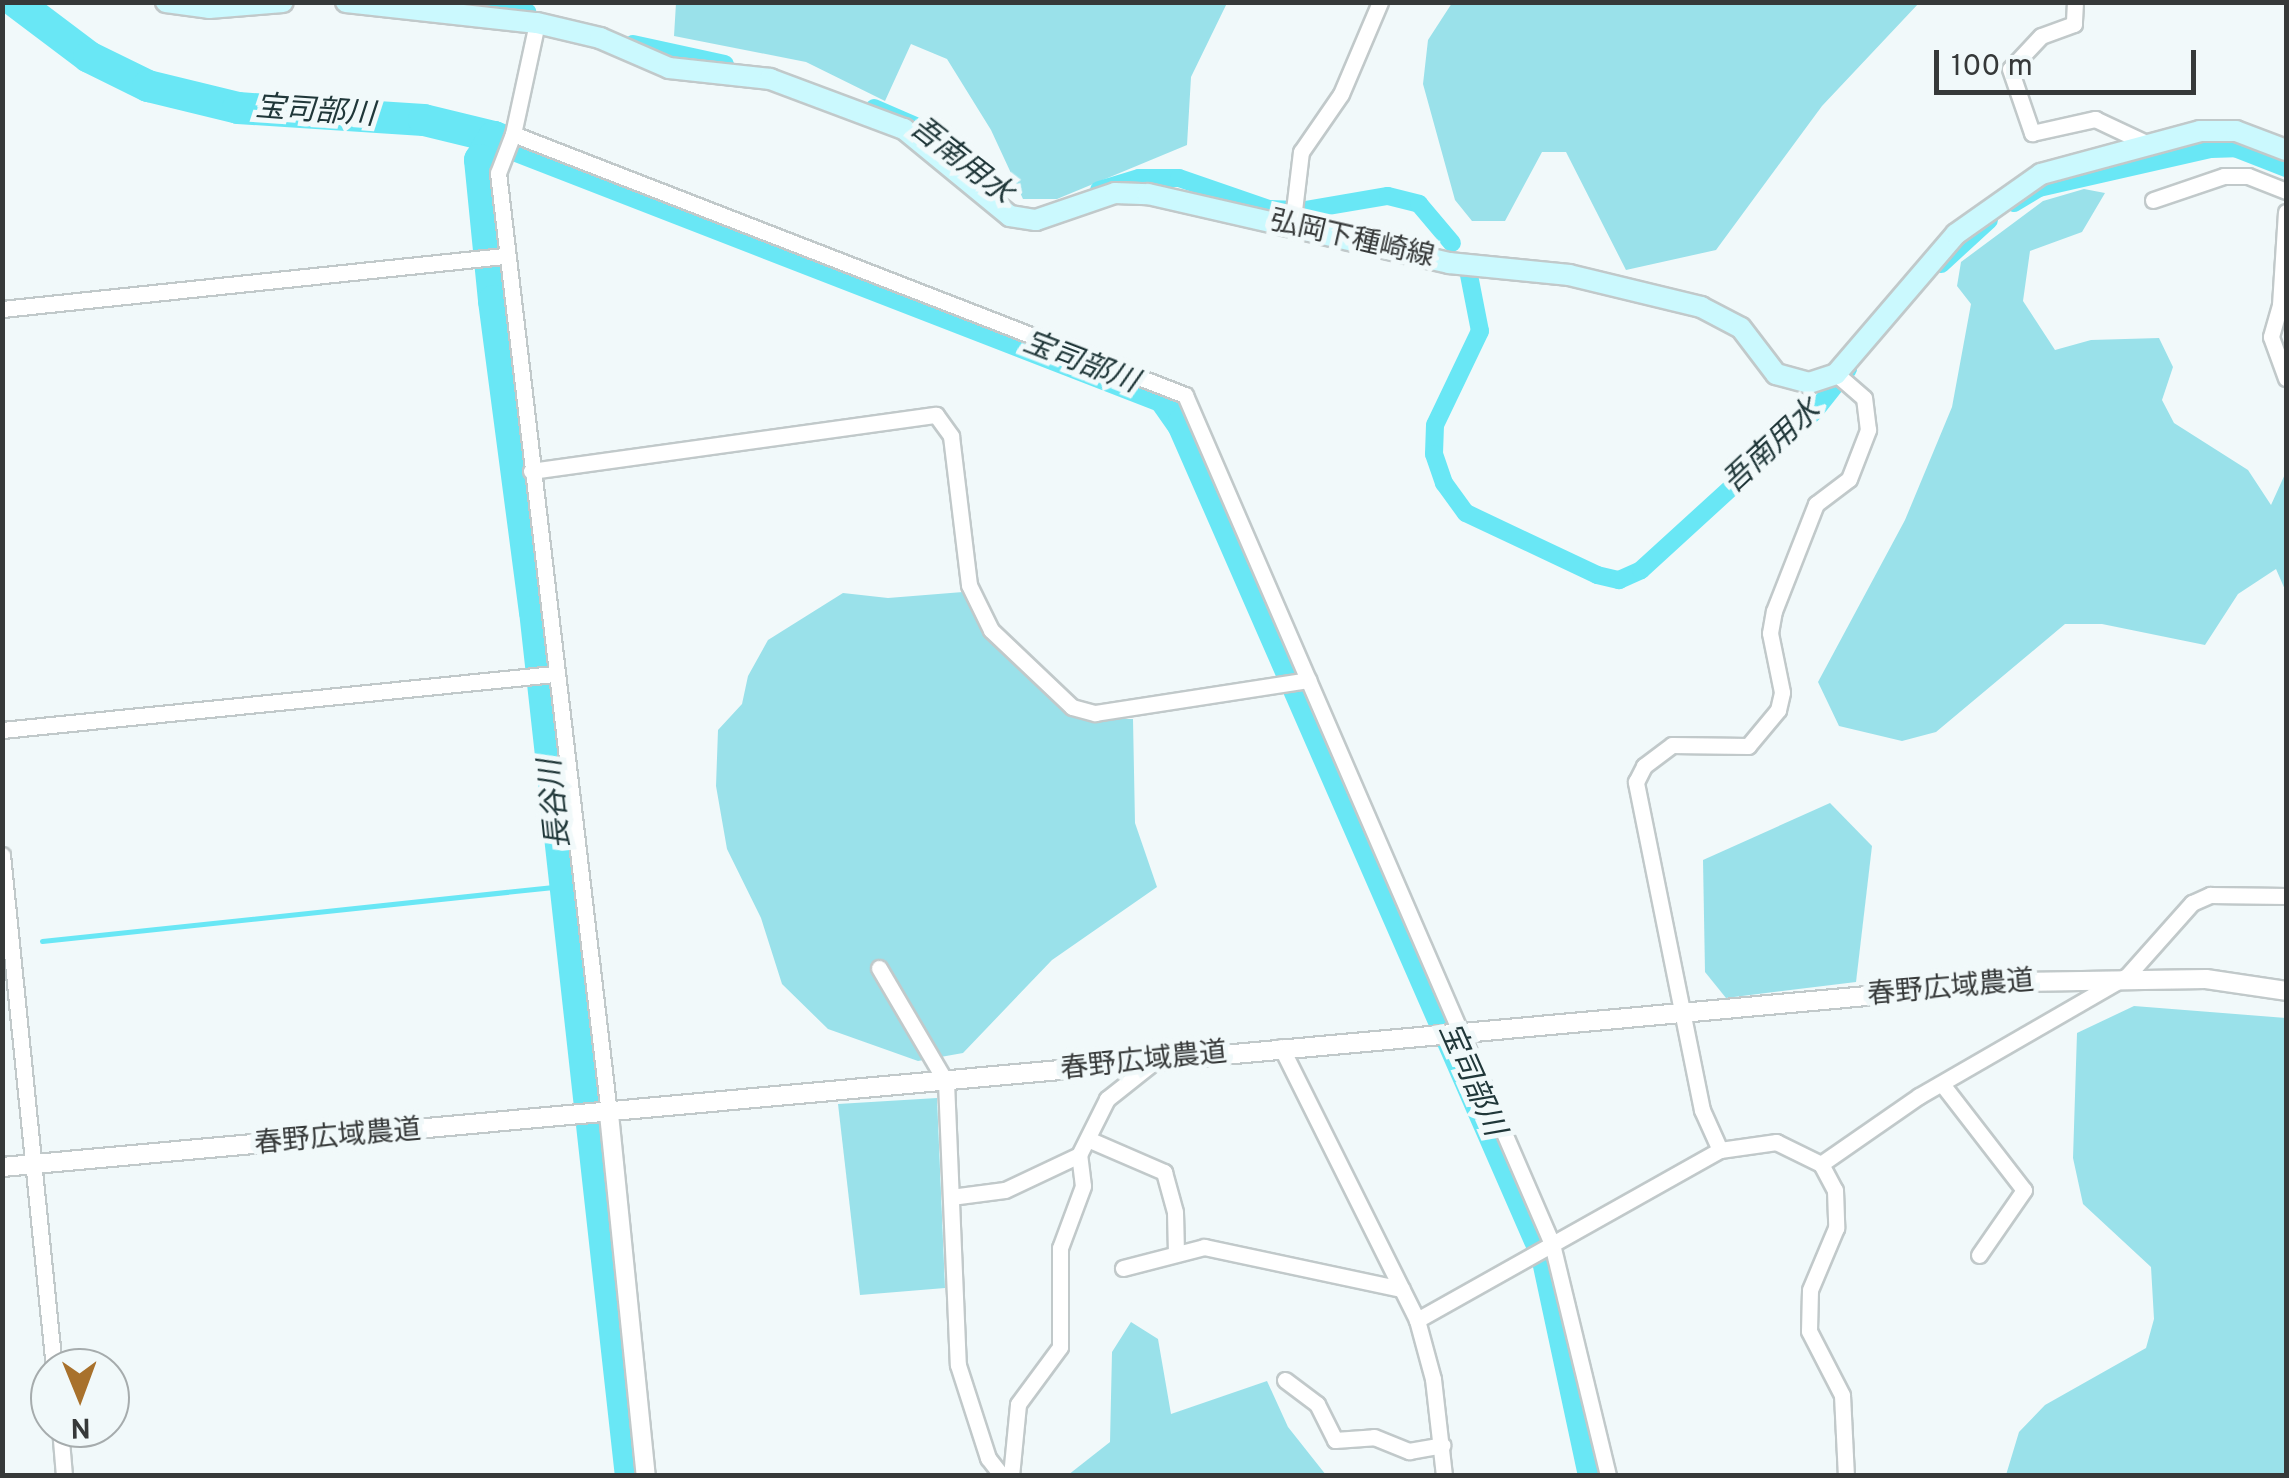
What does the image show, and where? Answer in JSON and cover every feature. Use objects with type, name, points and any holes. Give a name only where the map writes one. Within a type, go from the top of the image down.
[{"type":"main road","points":[[166,2],[210,8],[282,2]]},
{"type":"main road","name":"弘岡下種崎線","points":[[346,2],[537,23],[600,38],[668,68],[770,79],[904,129],[1010,216],[1036,220],[1115,193],[1294,215],[1448,263],[1569,274],[1701,307],[1742,328],[1776,374],[1809,383],[1844,380]]},
{"type":"main road","points":[[1844,380],[1906,284],[2001,197],[2040,174],[2146,142],[2236,131],[2286,150]]},
{"type":"street","points":[[1294,215],[1301,152],[1341,94],[1380,2]]},
{"type":"street","points":[[2075,2],[2074,24],[2041,36],[2010,69],[2032,133],[2095,119],[2146,142]]},
{"type":"street","points":[[537,23],[512,137],[498,173],[502,256],[609,1114],[646,1476]]},
{"type":"street","points":[[512,137],[1185,395],[1552,1244],[1608,1476]]},
{"type":"street","points":[[2154,200],[2224,176],[2248,176],[2286,191]]},
{"type":"street","points":[[2286,212],[2280,306],[2271,337],[2286,378]]},
{"type":"street","points":[[2,309],[502,256]]},
{"type":"street","points":[[1720,1150],[1702,1110],[1636,782],[1644,766],[1672,745],[1748,746],[1778,710],[1782,692],[1770,633],[1774,612],[1816,504],[1849,478],[1868,430],[1870,412],[1844,380]]},
{"type":"street","points":[[530,471],[936,414],[951,436],[969,585],[991,630],[1072,706],[1095,713],[1308,680]]},
{"type":"street","points":[[2,730],[554,674]]},
{"type":"street","points":[[2,855],[52,1348]]},
{"type":"street","points":[[1821,1164],[1942,1084],[2126,976],[2192,903],[2210,896],[2286,896]]},
{"type":"street","points":[[879,968],[946,1082],[958,1365],[988,1458],[1002,1476]]},
{"type":"street","name":"春野広域農道","points":[[2,1167],[568,1118],[1282,1047],[1430,1038],[2126,976],[2286,991]]},
{"type":"street","points":[[1282,1047],[1417,1320],[1442,1444],[1444,1476]]},
{"type":"street","points":[[951,1197],[1005,1190],[1079,1156],[1107,1099],[1155,1060]]},
{"type":"street","points":[[1942,1084],[2024,1190],[1979,1254]]},
{"type":"street","points":[[1090,1140],[1164,1172],[1175,1212],[1176,1252]]},
{"type":"street","points":[[1417,1320],[1720,1150],[1776,1142],[1821,1164],[1835,1190],[1836,1228],[1810,1290],[1809,1331],[1842,1394],[1846,1476]]},
{"type":"street","points":[[1011,1476],[1018,1404],[1060,1347],[1060,1248],[1083,1186],[1079,1156]]},
{"type":"street","points":[[1123,1268],[1204,1247],[1402,1289]]},
{"type":"street","points":[[1285,1380],[1317,1404],[1335,1440],[1374,1437],[1410,1451],[1442,1444]]},
{"type":"street","points":[[62,1448],[64,1476]]},
{"type":"shaded area","points":[[676,2],[1227,3],[1191,77],[1187,145],[1057,199],[1023,199],[991,130],[947,59],[911,44],[885,101],[806,62],[674,36]]},
{"type":"shaded area","points":[[1452,2],[1919,3],[1822,106],[1716,250],[1626,270],[1566,152],[1542,152],[1505,221],[1472,221],[1455,200],[1423,84],[1428,40]]},
{"type":"shaded area","points":[[2084,189],[2105,193],[2082,232],[2030,251],[2023,301],[2055,350],[2091,340],[2159,338],[2173,367],[2162,400],[2174,423],[2248,470],[2271,505],[2286,472],[2286,592],[2276,569],[2238,594],[2205,645],[2102,624],[2065,624],[1936,732],[1902,741],[1839,726],[1818,682],[1905,520],[1952,407],[1971,304],[1957,286],[1961,262],[2043,201]]},
{"type":"shaded area","points":[[963,592],[981,630],[1045,692],[1099,719],[1133,719],[1135,823],[1157,887],[1052,960],[963,1053],[918,1061],[828,1029],[782,984],[761,918],[727,849],[716,786],[718,730],[742,704],[748,676],[768,640],[843,593],[888,598]]},
{"type":"shaded area","points":[[1830,803],[1872,846],[1856,982],[1726,998],[1705,972],[1703,860]]},
{"type":"shaded area","points":[[2134,1006],[2286,1018],[2286,1475],[2006,1475],[2019,1432],[2045,1405],[2146,1348],[2154,1319],[2151,1267],[2083,1204],[2073,1158],[2077,1033]]},
{"type":"shaded area","points":[[937,1098],[945,1288],[860,1295],[838,1104]]},
{"type":"shaded area","points":[[1131,1322],[1158,1339],[1171,1414],[1267,1381],[1288,1427],[1326,1475],[1068,1475],[1110,1442],[1112,1352]]},
{"type":"waterway","name":"宝司部川","points":[[16,2],[89,57],[148,86],[238,108],[424,120],[494,137],[1164,397],[1183,424],[1547,1256],[1594,1476]]},
{"type":"waterway","name":"吾南用水","points":[[454,2],[527,12]]},
{"type":"waterway","name":"吾南用水","points":[[633,44],[725,64]]},
{"type":"waterway","name":"吾南用水","points":[[874,108],[936,135],[985,186]]},
{"type":"waterway","name":"長谷川","points":[[494,137],[480,160],[494,301],[535,611],[631,1476]]},
{"type":"waterway","name":"吾南用水","points":[[2014,203],[2039,188],[2211,149],[2235,148],[2286,168]]},
{"type":"waterway","name":"吾南用水","points":[[1099,190],[1139,178],[1179,178],[1269,209],[1305,210],[1388,196],[1419,204],[1452,243]]},
{"type":"waterway","name":"吾南用水","points":[[1941,264],[1989,220]]},
{"type":"waterway","name":"吾南用水","points":[[1469,275],[1480,331],[1435,425],[1434,454],[1444,483],[1466,513],[1597,575],[1619,580],[1641,570],[1814,412],[1848,369]]},
{"type":"waterway","points":[[42,941],[563,886]]}]
